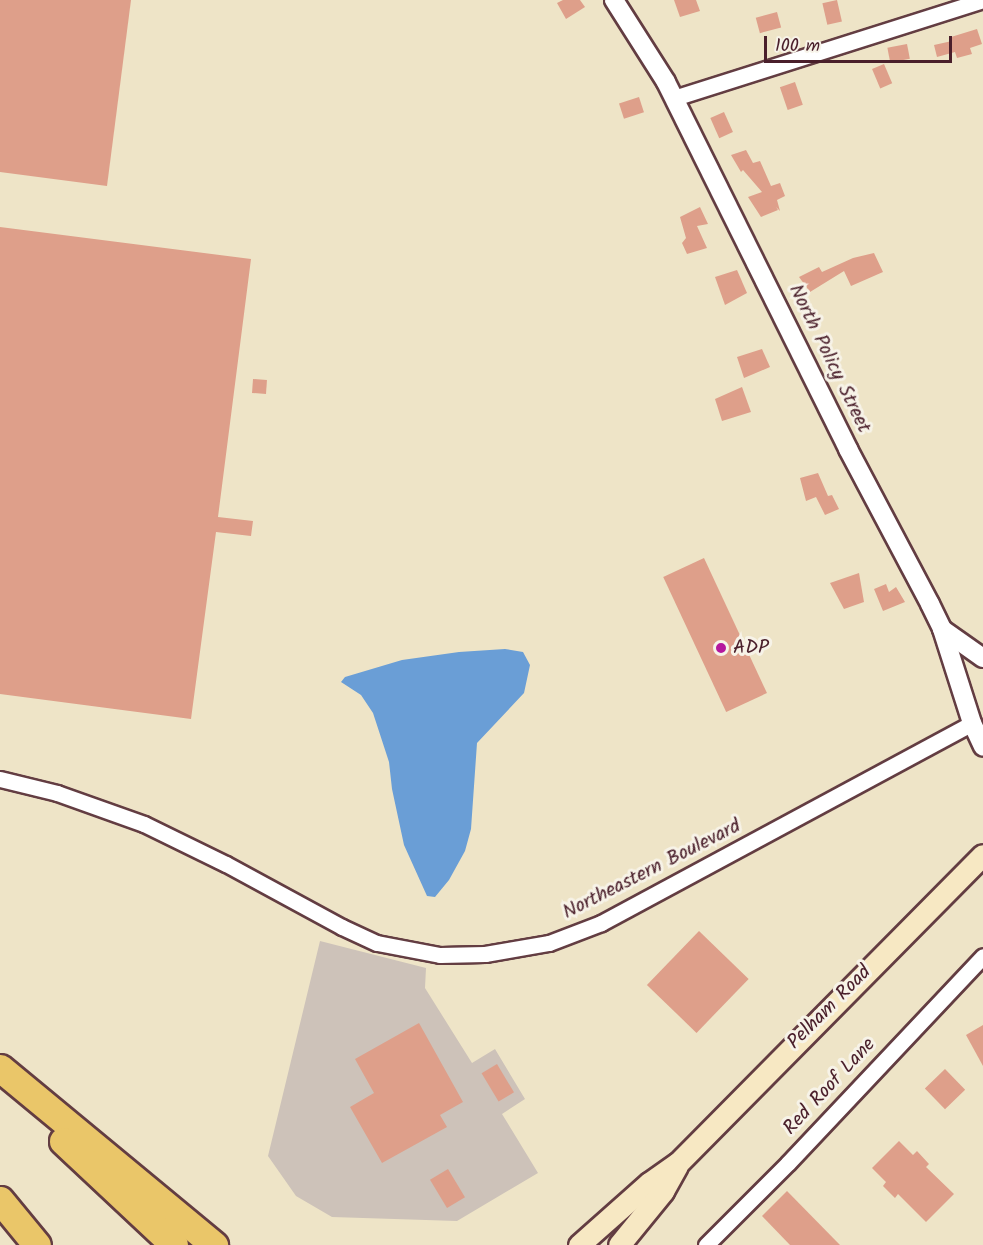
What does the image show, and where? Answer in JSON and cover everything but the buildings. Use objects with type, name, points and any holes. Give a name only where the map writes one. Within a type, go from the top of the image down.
[{"type":"highway","points":[[0,1068],[213,1245]]},
{"type":"highway","points":[[0,1081],[174,1245]]},
{"type":"highway","points":[[0,1200],[37,1245]]},
{"type":"main road","name":"Pelham Road","points":[[579,1245],[649,1183],[678,1163],[983,855]]},
{"type":"main road","name":"Pelham Road","points":[[619,1245],[663,1191],[678,1163]]},
{"type":"street","name":"North Policy Street","points":[[614,0],[648,51],[674,98],[848,449],[942,628],[972,723],[983,747]]},
{"type":"street","points":[[674,98],[983,0]]},
{"type":"street","points":[[942,628],[983,658]]},
{"type":"street","name":"Northeastern Boulevard","points":[[0,778],[57,793],[144,824],[226,864],[332,922],[377,942],[440,955],[485,954],[549,942],[601,923],[972,723]]},
{"type":"street","name":"Red Roof Lane","points":[[706,1245],[788,1163],[983,956]]},
{"type":"shaded area","points":[[320,941],[426,968],[425,988],[472,1063],[495,1049],[525,1099],[502,1114],[538,1173],[457,1221],[332,1217],[296,1196],[268,1156]]},
{"type":"water","points":[[505,649],[523,652],[530,665],[524,693],[477,743],[471,829],[465,851],[449,880],[435,897],[427,896],[404,845],[392,789],[389,762],[373,713],[361,695],[341,682],[345,677],[402,660],[459,652]]},
{"type":"place","name":"ADP","points":[[721,648]]}]
